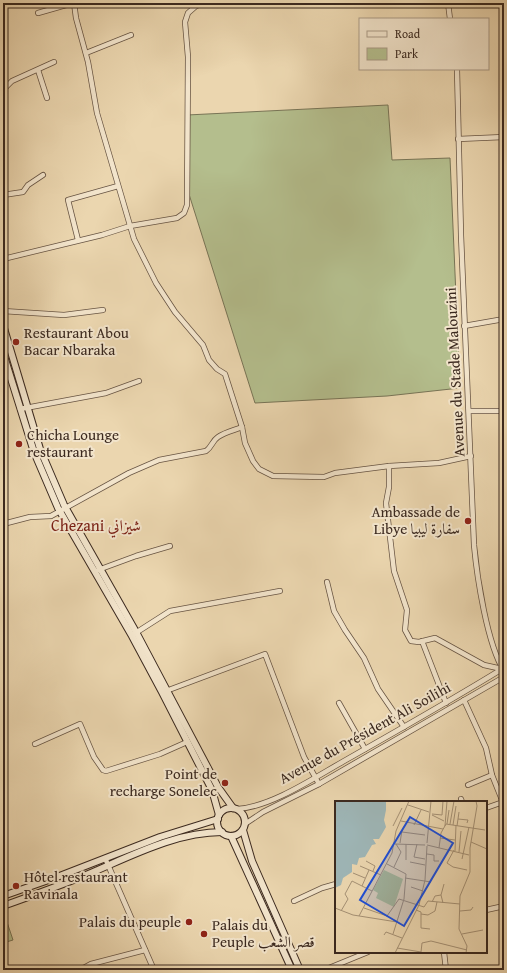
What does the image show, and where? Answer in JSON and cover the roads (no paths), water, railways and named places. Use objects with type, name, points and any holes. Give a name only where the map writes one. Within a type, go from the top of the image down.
[{"type":"main road","points":[[3,325],[40,449],[63,511]]},
{"type":"main road","points":[[3,353],[34,452],[63,511],[134,634],[218,787],[235,809],[243,815],[244,827],[252,860],[300,970]]},
{"type":"main road","points":[[165,691],[212,790],[219,817],[218,826],[222,832]]},
{"type":"main road","points":[[3,896],[57,877],[160,836],[219,817],[225,810],[235,809]]},
{"type":"main road","points":[[3,906],[59,886],[159,845],[205,832],[222,832],[231,836],[237,835],[244,827]]},
{"type":"main road","points":[[231,836],[292,970]]},
{"type":"street","points":[[38,13],[73,3],[86,53],[97,113],[134,239],[156,283],[175,312],[203,345],[210,360],[217,369],[225,374],[242,427],[245,443],[253,461],[260,469],[273,476],[324,476],[335,473],[389,466],[439,463],[471,456]]},
{"type":"street","points":[[3,259],[102,235],[130,226],[177,218],[184,213],[187,205],[188,57],[185,22],[188,12],[195,5],[205,3]]},
{"type":"street","points":[[448,3],[450,18]]},
{"type":"street","points":[[86,53],[131,35]]},
{"type":"street","points":[[3,90],[12,81],[54,62]]},
{"type":"street","points":[[38,70],[47,98]]},
{"type":"street","name":"Avenue du Stade Malouzini","points":[[457,70],[464,326],[477,570],[493,644],[503,670]]},
{"type":"street","points":[[458,139],[504,137]]},
{"type":"street","points":[[3,195],[23,192],[28,185],[43,175]]},
{"type":"street","points":[[78,240],[68,200],[118,186]]},
{"type":"street","points":[[3,311],[64,315],[104,310]]},
{"type":"street","points":[[464,326],[504,319]]},
{"type":"street","points":[[20,409],[106,392],[139,381]]},
{"type":"street","points":[[469,410],[504,411]]},
{"type":"street","points":[[3,524],[30,517],[51,516],[63,511],[129,473],[159,460],[206,451],[211,447],[213,441],[219,436],[242,427]]},
{"type":"street","points":[[389,466],[389,486],[386,503],[394,571],[407,610],[405,630],[411,641],[422,641],[435,638],[484,665],[503,670]]},
{"type":"street","points":[[98,570],[136,556],[170,546]]},
{"type":"street","points":[[327,582],[334,611],[364,658],[378,689],[404,727]]},
{"type":"street","points":[[134,634],[170,611],[280,591]]},
{"type":"street","points":[[422,641],[446,703]]},
{"type":"street","points":[[165,691],[266,654],[304,757],[319,784]]},
{"type":"street","name":"Avenue du Président Ali Soilihi","points":[[235,809],[250,808],[267,802],[315,777],[503,670]]},
{"type":"street","name":"Avenue du Président Ali Soilihi","points":[[244,827],[263,812],[319,784],[504,677]]},
{"type":"street","points":[[464,700],[486,748],[492,775],[504,804],[487,808]]},
{"type":"street","points":[[339,703],[365,749]]},
{"type":"street","points":[[35,744],[80,724],[84,730],[94,757],[103,770],[106,771],[160,754],[188,742]]},
{"type":"street","points":[[468,785],[492,775]]},
{"type":"street","points":[[105,858],[154,970]]},
{"type":"street","points":[[294,901],[322,888],[335,884]]},
{"type":"street","points":[[487,910],[504,906]]},
{"type":"street","points":[[80,970],[91,964],[145,950]]},
{"type":"street","points":[[324,970],[366,953]]},
{"type":"street","points":[[444,953],[446,970]]},
{"type":"place","name":"Restaurant Abou Bacar Nbaraka","points":[[16,342]]},
{"type":"place","name":"Chicha Lounge restaurant","points":[[19,444]]},
{"type":"place","name":"Ambassade de Libye سفارة ليبيا","points":[[468,521]]},
{"type":"place","name":"Point de recharge Sonelec","points":[[225,783]]},
{"type":"place","name":"Hôtel restaurant Ravinala","points":[[16,886]]},
{"type":"place","name":"Palais du peuple","points":[[189,922]]},
{"type":"place","name":"Palais du Peuple قصر الشعب","points":[[204,934]]},
{"type":"district","name":"Chezani شيزاني","points":[[96,525]]}]
